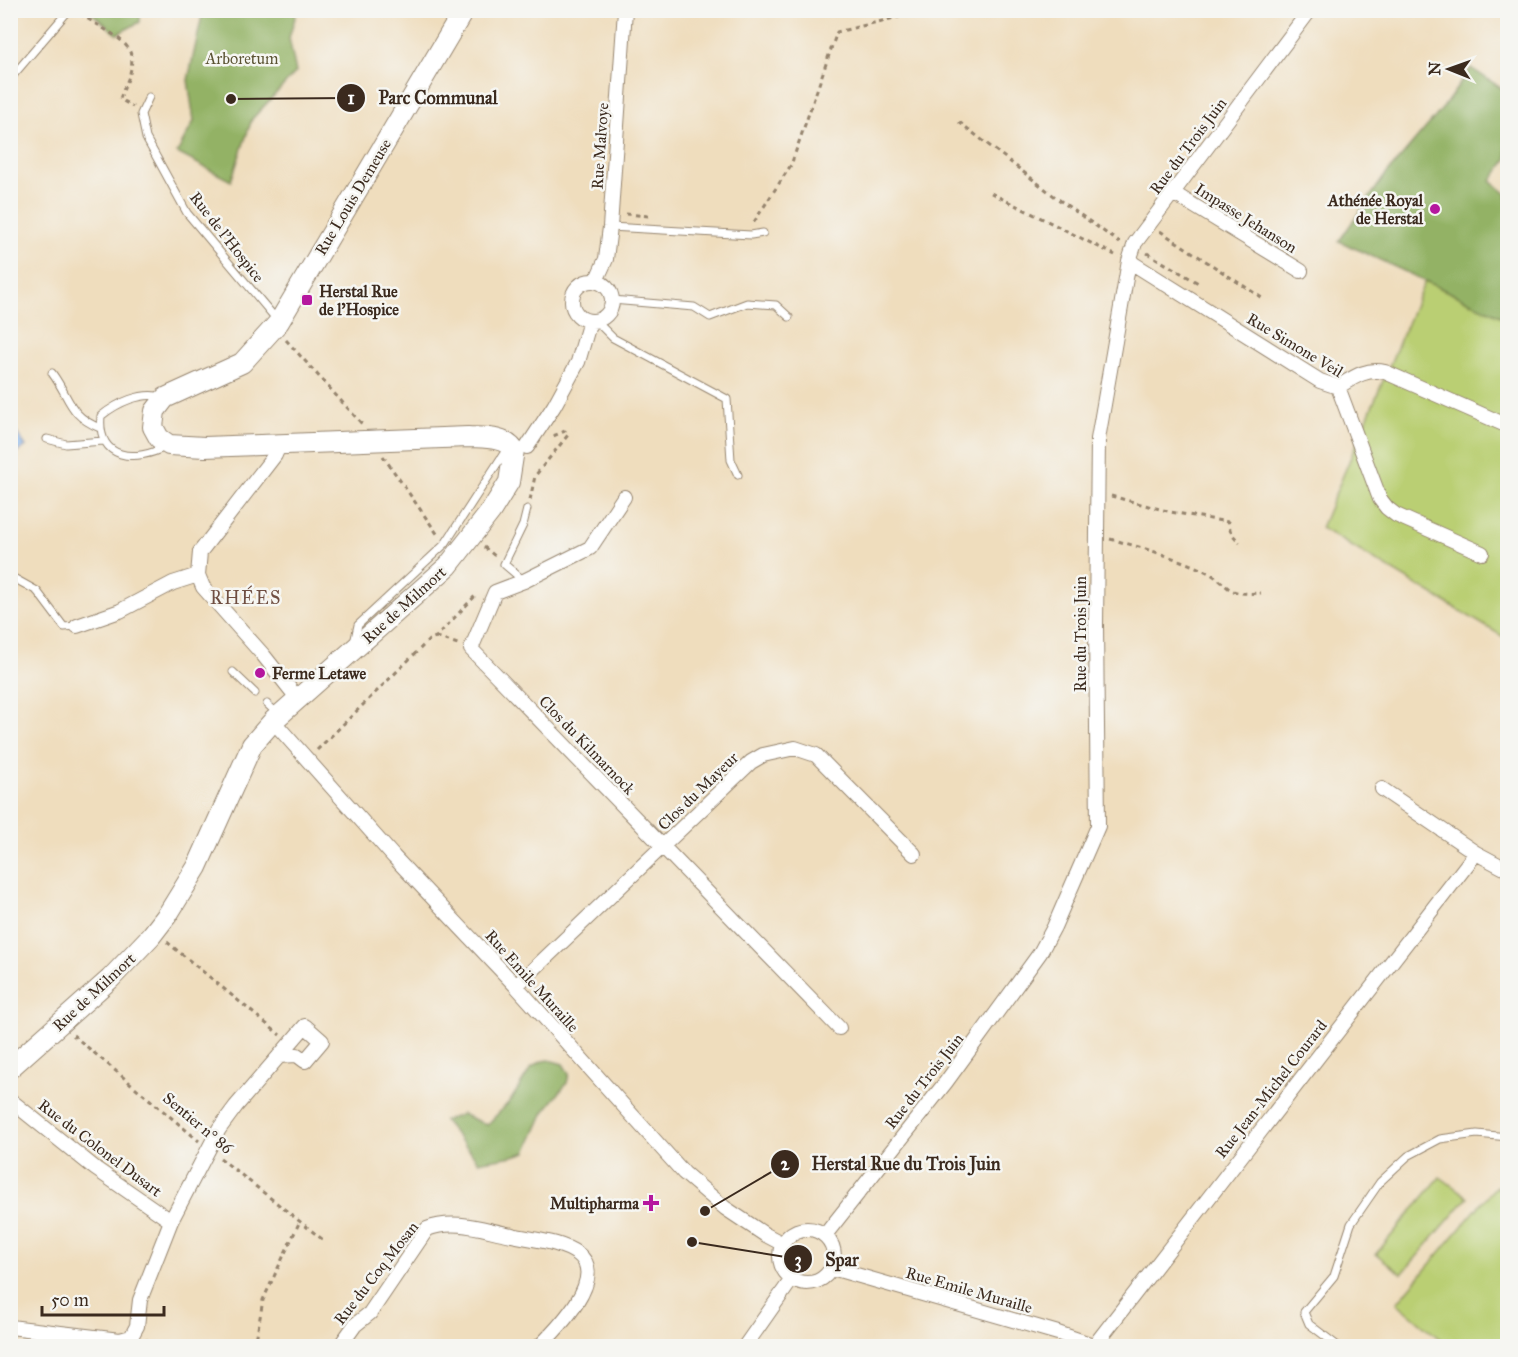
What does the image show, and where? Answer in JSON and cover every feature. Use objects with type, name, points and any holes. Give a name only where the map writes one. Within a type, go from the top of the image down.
[{"type":"street","name":"Rue Louis Demeuse","points":[[277,325],[464,10]]},
{"type":"street","name":"Rue Malvoye","points":[[596,282],[606,259],[610,227],[625,10]]},
{"type":"street","name":"Rue du Trois Juin","points":[[825,1234],[946,1082],[1040,953],[1054,927],[1098,826],[1098,438],[1132,252],[1150,224],[1310,10]]},
{"type":"street","name":"Impasse Jehanson","points":[[1173,193],[1301,271]]},
{"type":"street","name":"Rue Simone Veil","points":[[1132,252],[1320,381],[1338,387],[1380,499],[1387,508],[1396,515],[1482,554]]},
{"type":"street","points":[[596,282],[607,288],[612,300],[609,313],[593,321],[582,319],[576,314],[572,300],[582,283],[596,282]]},
{"type":"street","points":[[277,325],[242,363],[167,398],[155,411],[153,427],[159,438],[169,445],[205,447],[468,437],[496,439],[518,446],[554,406],[578,362],[593,321]]},
{"type":"street","points":[[1338,387],[1362,373],[1374,370],[1385,372],[1508,426]]},
{"type":"street","points":[[280,443],[275,456],[200,552],[198,574],[203,587],[264,656],[298,699]]},
{"type":"street","name":"Rue de Milmort","points":[[10,1068],[110,979],[154,932],[197,867],[252,745],[274,714],[298,699],[448,566],[509,482],[514,450],[518,446]]},
{"type":"street","points":[[471,649],[495,592],[590,548],[624,497]]},
{"type":"street","points":[[77,627],[120,611],[173,583],[198,574]]},
{"type":"street","name":"Clos du Kilmarnock","points":[[471,649],[839,1028]]},
{"type":"street","name":"Rue Emile Muraille","points":[[274,714],[307,759],[394,857],[516,986],[684,1173],[725,1208],[783,1244]]},
{"type":"street","name":"Clos du Mayeur","points":[[516,986],[751,762],[763,755],[795,748],[816,755],[914,854]]},
{"type":"street","points":[[1382,789],[1476,853],[1508,870]]},
{"type":"street","name":"Rue Jean-Michel Courard","points":[[1094,1346],[1476,853]]},
{"type":"street","name":"Rue du Colonel Dusart","points":[[131,1337],[137,1326],[140,1300],[171,1221],[225,1120],[304,1026],[322,1041],[305,1061],[297,1055],[279,1056]]},
{"type":"street","name":"Rue du Colonel Dusart","points":[[10,1100],[96,1169],[171,1221]]},
{"type":"street","name":"Rue du Coq Mosan","points":[[340,1347],[355,1325],[370,1313],[427,1229],[440,1224],[459,1224],[559,1245],[580,1255],[587,1269],[583,1294],[553,1335],[540,1347]]},
{"type":"street","points":[[807,1228],[825,1234],[834,1250],[832,1268],[820,1281],[801,1283],[792,1279],[782,1268],[780,1260],[783,1244],[797,1230],[807,1228]]},
{"type":"street","name":"Rue Emile Muraille","points":[[832,1268],[1058,1333],[1094,1346]]},
{"type":"street","points":[[745,1347],[792,1279]]},
{"type":"street","points":[[10,1327],[120,1340],[131,1337]]},
{"type":"lane","points":[[10,79],[69,10]]},
{"type":"lane","name":"Rue de l'Hospice","points":[[149,97],[141,114],[146,138],[188,213],[277,325]]},
{"type":"lane","points":[[610,227],[751,235],[763,233]]},
{"type":"lane","points":[[612,300],[694,307],[710,316],[747,303],[776,305],[789,317]]},
{"type":"lane","points":[[593,321],[613,338],[728,399],[731,460],[738,475]]},
{"type":"lane","points":[[52,373],[66,392],[75,414],[100,428]]},
{"type":"lane","points":[[167,398],[154,394],[116,404],[101,416],[100,428],[106,446],[120,455],[155,452],[169,445]]},
{"type":"lane","points":[[47,439],[66,444],[104,441]]},
{"type":"lane","points":[[352,651],[358,625],[445,544],[518,446]]},
{"type":"lane","points":[[524,580],[504,564],[523,525],[528,509]]},
{"type":"lane","points":[[10,576],[37,591],[64,627],[77,627]]},
{"type":"lane","points":[[233,672],[255,693]]},
{"type":"lane","points":[[1338,1347],[1309,1324],[1304,1312],[1334,1276],[1351,1224],[1380,1182],[1408,1156],[1440,1139],[1478,1134],[1508,1137]]},
{"type":"path","points":[[74,10],[122,41],[129,49],[132,62],[120,99],[129,106]]},
{"type":"path","points":[[754,223],[791,165],[837,32],[927,10]]},
{"type":"path","points":[[959,122],[1109,237],[1132,252],[1200,284]]},
{"type":"path","points":[[991,193],[1105,251],[1132,252]]},
{"type":"path","points":[[611,213],[656,217]]},
{"type":"path","points":[[1150,224],[1262,298]]},
{"type":"path","points":[[277,325],[374,440],[445,544]]},
{"type":"path","points":[[530,500],[535,476],[568,435],[566,431],[546,441]]},
{"type":"path","points":[[1097,492],[1171,512],[1228,522],[1231,533],[1240,543]]},
{"type":"path","points":[[471,536],[504,564]]},
{"type":"path","points":[[1097,538],[1111,539],[1206,571],[1230,591],[1244,594],[1261,592]]},
{"type":"path","points":[[307,759],[430,639],[436,637],[483,587]]},
{"type":"path","points":[[436,637],[471,649]]},
{"type":"path","points":[[154,932],[290,1043]]},
{"type":"path","name":"Sentier n° 86","points":[[61,1023],[209,1149],[322,1239]]},
{"type":"path","points":[[255,1347],[263,1300],[300,1221]]},
{"type":"path","points":[[131,1337],[173,1347]]},
{"type":"green space","points":[[89,11],[140,11],[140,22],[117,34]]},
{"type":"green space","name":"Arboretum","points":[[203,11],[297,11],[289,38],[296,72],[252,119],[231,181],[177,153],[194,121],[188,80]]},
{"type":"green space","name":"Athénée Royal de Herstal","points":[[1471,68],[1507,92],[1507,159],[1491,181],[1507,194],[1507,319],[1339,241],[1384,177],[1442,109]]},
{"type":"green space","points":[[1425,281],[1507,319],[1507,639],[1321,528]]},
{"type":"green space","points":[[549,1060],[563,1064],[569,1074],[567,1083],[544,1112],[526,1152],[479,1162],[444,1121],[462,1114],[487,1125],[511,1100],[531,1068],[542,1061]]},
{"type":"green space","points":[[1440,1177],[1468,1197],[1402,1274],[1376,1254]]},
{"type":"green space","points":[[1496,1186],[1507,1196],[1507,1346],[1448,1346],[1397,1303]]},
{"type":"water","points":[[10,424],[26,446],[11,457],[10,457]]},
{"type":"place","name":"Parc Communal","points":[[231,99]]},
{"type":"place","name":"Athénée Royal de Herstal","points":[[1435,209]]},
{"type":"place","name":"Herstal Rue de l'Hospice","points":[[307,300]]},
{"type":"place","name":"Ferme Letawe","points":[[260,673]]},
{"type":"place","name":"Multipharma","points":[[651,1203]]},
{"type":"place","name":"Herstal Rue du Trois Juin","points":[[705,1211]]},
{"type":"place","name":"Spar","points":[[692,1242]]},
{"type":"district","name":"RHÉES","points":[[246,598]]}]
